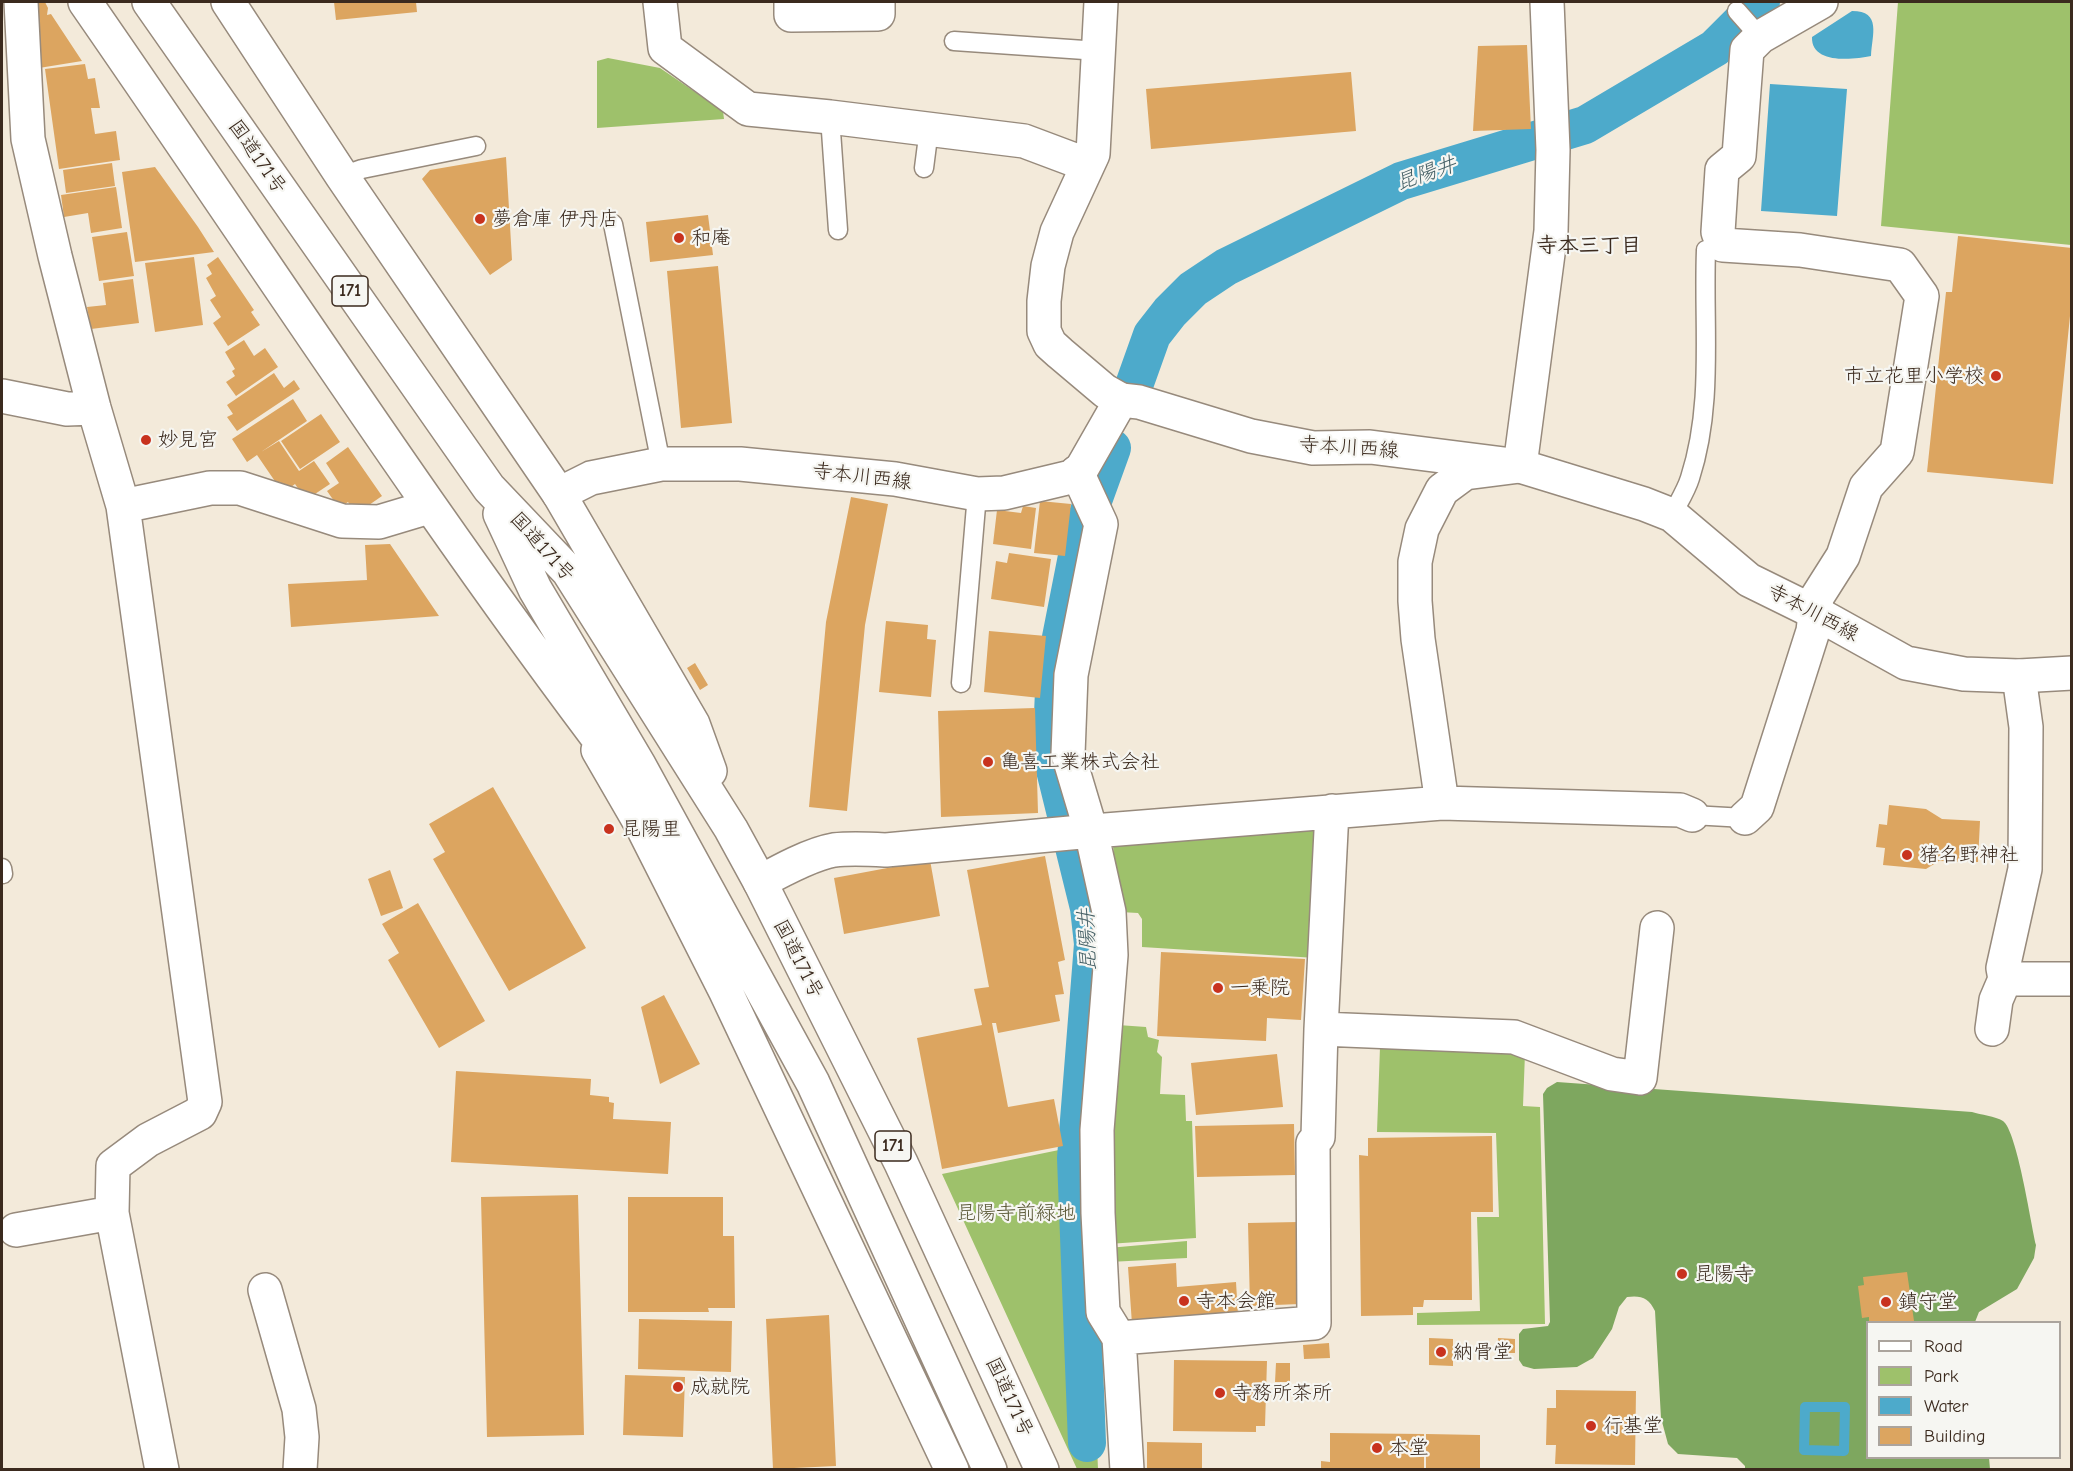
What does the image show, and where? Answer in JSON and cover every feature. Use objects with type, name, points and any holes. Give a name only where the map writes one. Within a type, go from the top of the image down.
[{"type":"main road","points":[[21,2],[28,139],[94,408],[123,506],[205,1102],[200,1113],[148,1140],[113,1166],[112,1213],[162,1470]]},
{"type":"main road","name":"国道171号","points":[[149,2],[489,488],[568,571],[731,829],[760,882],[901,1163],[1042,1470]]},
{"type":"main road","points":[[228,2],[342,176],[560,494],[693,724],[731,829]]},
{"type":"main road","points":[[660,2],[665,48],[748,110],[830,117],[1024,141],[1088,165]]},
{"type":"main road","points":[[791,2],[791,15],[878,14],[878,2]]},
{"type":"main road","points":[[1101,2],[1092,154],[1057,232],[1047,278],[1044,331],[1050,344],[1105,391],[1120,400],[1081,470],[1081,480],[1101,524],[1071,675],[1068,754],[1075,832],[1109,912],[1111,954],[1097,1130],[1098,1213],[1102,1312],[1119,1338],[1127,1470]]},
{"type":"main road","points":[[1442,802],[1418,639],[1414,562],[1422,529],[1442,490],[1465,473],[1520,466],[1551,231],[1553,139],[1547,2]]},
{"type":"main road","points":[[1746,818],[1757,807],[1813,631],[1817,597],[1844,556],[1866,487],[1897,452],[1922,296],[1900,265],[1800,250],[1724,245],[1718,231],[1722,170],[1739,156],[1747,50],[1760,37],[1821,2]]},
{"type":"main road","points":[[88,3],[429,507],[582,694],[639,793],[725,990],[949,1469]]},
{"type":"main road","points":[[2,396],[67,409],[94,408]]},
{"type":"main road","name":"寺本川西線","points":[[1120,400],[1139,402],[1251,436],[1313,448],[1370,447],[1520,466],[1644,504],[1672,515],[1749,580],[1816,613],[1906,663],[1964,674],[2019,676],[2072,673]]},
{"type":"main road","name":"寺本川西線","points":[[560,494],[591,478],[661,464],[740,464],[895,479],[977,495],[1004,494],[1071,477],[1081,480]]},
{"type":"main road","points":[[123,506],[210,488],[240,488],[342,521],[379,522],[429,507]]},
{"type":"main road","name":"国道171号","points":[[489,488],[582,694],[693,863],[813,1083],[990,1470]]},
{"type":"main road","points":[[1992,1029],[1996,1000],[2005,979],[2003,968],[2025,870],[2026,727],[2019,676]]},
{"type":"main road","points":[[582,694],[642,826],[725,990]]},
{"type":"main road","points":[[639,793],[693,863]]},
{"type":"main road","points":[[760,882],[791,866],[831,851],[858,848],[886,850],[1442,802],[1680,810],[1692,815]]},
{"type":"main road","points":[[1119,1338],[1314,1323],[1313,1143],[1318,1137],[1332,811]]},
{"type":"main road","points":[[1321,1029],[1514,1037],[1612,1074],[1640,1077],[1657,928]]},
{"type":"main road","points":[[2005,979],[2072,979]]},
{"type":"main road","points":[[15,1230],[112,1213]]},
{"type":"main road","points":[[265,1290],[299,1409],[302,1437],[300,1470]]},
{"type":"lane","points":[[1737,11],[1760,37]]},
{"type":"lane","points":[[954,41],[1098,51]]},
{"type":"lane","points":[[830,117],[838,230]]},
{"type":"lane","points":[[924,168],[929,129]]},
{"type":"lane","points":[[342,176],[362,169],[476,146]]},
{"type":"lane","points":[[613,224],[661,464]]},
{"type":"lane","points":[[1672,515],[1690,479],[1701,430],[1706,393],[1706,250],[1724,245]]},
{"type":"lane","points":[[961,683],[977,495]]},
{"type":"lane","points":[[1692,815],[1746,818]]},
{"type":"green space","points":[[1898,2],[2071,2],[2071,245],[1881,226]]},
{"type":"green space","points":[[608,58],[660,68],[723,111],[724,119],[597,128],[597,61]]},
{"type":"green space","points":[[1317,824],[1316,958],[1142,947],[1142,919],[1138,913],[1120,912],[1113,845]]},
{"type":"green space","points":[[1118,1025],[1146,1027],[1148,1037],[1159,1040],[1157,1052],[1162,1057],[1160,1094],[1185,1095],[1186,1121],[1192,1121],[1196,1238],[1108,1244]]},
{"type":"green space","points":[[1380,1047],[1525,1053],[1523,1106],[1540,1107],[1545,1324],[1417,1325],[1417,1313],[1480,1311],[1477,1217],[1499,1217],[1496,1133],[1377,1132]]},
{"type":"green space","points":[[1557,1082],[1972,1112],[2003,1121],[2008,1128],[2018,1159],[2036,1245],[2034,1258],[2017,1289],[1979,1312],[1975,1321],[1866,1321],[1866,1459],[1989,1459],[1990,1469],[1745,1469],[1737,1458],[1678,1454],[1668,1444],[1661,1418],[1655,1311],[1647,1300],[1640,1297],[1627,1297],[1619,1307],[1612,1329],[1593,1358],[1577,1367],[1534,1369],[1523,1366],[1519,1360],[1519,1334],[1523,1329],[1548,1326],[1550,1322],[1543,1094],[1547,1088]]},
{"type":"green space","name":"昆陽寺前緑地","points":[[1059,1150],[1067,1156],[1078,1439],[1097,1446],[1098,1469],[1077,1469],[942,1174]]},
{"type":"green space","points":[[1187,1241],[1187,1258],[1109,1262],[1108,1248]]},
{"type":"water","points":[[1852,11],[1868,15],[1871,20],[1873,33],[1871,56],[1844,59],[1825,56],[1818,52],[1813,46],[1812,37]]},
{"type":"water","points":[[1770,84],[1847,89],[1837,216],[1761,211]]},
{"type":"building","points":[[36,2],[45,2],[48,8],[47,15],[51,14],[82,61],[39,68]]},
{"type":"building","points":[[334,2],[416,2],[417,12],[336,20]]},
{"type":"building","points":[[1527,45],[1531,129],[1473,131],[1478,46]]},
{"type":"building","points":[[85,64],[88,79],[95,78],[100,108],[91,108],[95,134],[116,131],[120,160],[59,169],[45,69]]},
{"type":"building","points":[[1351,72],[1356,131],[1151,149],[1146,89]]},
{"type":"building","name":"夢倉庫 伊丹店","points":[[506,157],[512,260],[490,275],[422,179],[430,170]]},
{"type":"building","points":[[112,163],[115,186],[66,193],[63,170]]},
{"type":"building","points":[[155,167],[214,252],[135,262],[122,172]]},
{"type":"building","points":[[116,187],[122,228],[91,233],[88,213],[64,217],[61,195]]},
{"type":"building","name":"和庵","points":[[708,215],[713,255],[650,262],[646,222]]},
{"type":"building","points":[[127,232],[134,276],[99,281],[92,237]]},
{"type":"building","points":[[1958,236],[2072,248],[2072,316],[2070,316],[2053,484],[1927,472],[1946,292],[1952,292]]},
{"type":"building","points":[[194,257],[203,325],[155,332],[145,263]]},
{"type":"building","points":[[218,257],[254,310],[251,312],[260,325],[228,346],[213,323],[221,317],[210,300],[216,296],[206,278],[212,274],[207,265]]},
{"type":"building","points":[[718,266],[732,423],[681,428],[667,271]]},
{"type":"building","points":[[133,279],[139,323],[91,329],[87,307],[106,305],[103,283]]},
{"type":"building","points":[[244,340],[254,356],[265,348],[278,367],[236,396],[226,382],[235,376],[232,371],[235,369],[225,352]]},
{"type":"building","points":[[274,373],[284,388],[294,380],[300,389],[237,431],[227,417],[233,414],[227,405]]},
{"type":"building","points":[[293,399],[307,421],[261,452],[279,441],[299,471],[314,461],[330,484],[306,500],[295,484],[283,493],[257,455],[247,462],[232,439]]},
{"type":"building","points":[[321,414],[340,442],[300,469],[281,441]]},
{"type":"building","points":[[348,447],[382,496],[356,514],[348,502],[339,508],[327,491],[339,483],[326,463]]},
{"type":"building","points":[[851,497],[888,504],[865,625],[847,811],[809,807],[826,622]]},
{"type":"building","points":[[1040,501],[1071,504],[1065,556],[1034,553]]},
{"type":"building","points":[[1023,506],[1036,508],[1031,549],[993,544],[997,510],[1021,513]]},
{"type":"building","points":[[390,544],[439,616],[291,627],[288,584],[367,580],[365,545]]},
{"type":"building","points":[[1009,553],[1051,559],[1044,607],[991,599],[996,561],[1007,563]]},
{"type":"building","points":[[886,621],[928,625],[927,639],[936,640],[931,697],[879,692]]},
{"type":"building","points":[[989,631],[1046,636],[1040,698],[984,692]]},
{"type":"building","points":[[695,663],[708,685],[700,690],[687,668]]},
{"type":"building","name":"亀喜工業株式会社","points":[[1035,708],[1038,813],[941,817],[938,711]]},
{"type":"building","points":[[493,787],[586,948],[509,991],[433,859],[445,852],[429,824]]},
{"type":"building","points":[[1889,805],[1926,809],[1942,819],[1980,821],[1978,862],[1939,861],[1926,869],[1883,865],[1885,848],[1876,847],[1879,824],[1887,825]]},
{"type":"building","points":[[1045,856],[1065,960],[1058,962],[1064,994],[1055,995],[1060,1021],[998,1033],[996,1023],[992,1023],[1008,1107],[1054,1099],[1063,1146],[942,1169],[917,1038],[982,1025],[974,989],[989,987],[967,870]]},
{"type":"building","points":[[930,860],[940,916],[844,934],[834,878]]},
{"type":"building","points":[[390,870],[403,908],[381,916],[368,879]]},
{"type":"building","points":[[418,903],[485,1021],[439,1048],[388,960],[399,953],[382,924]]},
{"type":"building","points":[[1161,952],[1305,959],[1301,1020],[1267,1018],[1266,1041],[1157,1036]]},
{"type":"building","points":[[664,995],[700,1064],[660,1084],[641,1007]]},
{"type":"building","points":[[1277,1054],[1283,1107],[1196,1115],[1191,1063]]},
{"type":"building","points":[[456,1071],[591,1079],[590,1095],[609,1097],[609,1102],[614,1103],[613,1119],[671,1122],[668,1174],[451,1162]]},
{"type":"building","points":[[1294,1124],[1295,1175],[1197,1177],[1195,1126]]},
{"type":"building","points":[[1492,1136],[1493,1212],[1471,1212],[1472,1300],[1424,1300],[1423,1307],[1413,1307],[1413,1315],[1361,1316],[1359,1155],[1368,1156],[1368,1138]]},
{"type":"building","points":[[578,1195],[584,1435],[487,1437],[481,1197]]},
{"type":"building","points":[[628,1197],[723,1197],[723,1236],[734,1236],[735,1308],[708,1308],[709,1312],[628,1312]]},
{"type":"building","points":[[1298,1222],[1300,1304],[1250,1306],[1248,1223]]},
{"type":"building","name":"寺本会館","points":[[1176,1263],[1177,1287],[1236,1282],[1238,1315],[1132,1324],[1128,1267]]},
{"type":"building","name":"鎮守堂","points":[[1907,1272],[1914,1321],[1869,1321],[1869,1317],[1862,1318],[1858,1286],[1864,1285],[1863,1277]]},
{"type":"building","points":[[829,1315],[836,1466],[773,1469],[766,1319]]},
{"type":"building","points":[[639,1319],[732,1321],[731,1372],[638,1369]]},
{"type":"building","name":"納骨堂","points":[[1429,1338],[1453,1339],[1453,1366],[1429,1365]]},
{"type":"building","points":[[1498,1338],[1515,1339],[1515,1353],[1497,1353]]},
{"type":"building","points":[[1329,1343],[1330,1358],[1304,1359],[1303,1345]]},
{"type":"building","name":"寺務所茶所","points":[[1174,1360],[1267,1361],[1265,1426],[1256,1426],[1256,1432],[1173,1431]]},
{"type":"building","points":[[1276,1363],[1290,1363],[1290,1382],[1275,1382]]},
{"type":"building","points":[[625,1375],[685,1377],[683,1437],[623,1435]]},
{"type":"building","name":"行基堂","points":[[1556,1390],[1636,1391],[1635,1465],[1555,1464],[1556,1445],[1546,1445],[1547,1408],[1556,1408]]},
{"type":"building","name":"本堂","points":[[1330,1433],[1424,1434],[1424,1470],[1321,1470],[1321,1461],[1330,1462]]},
{"type":"building","points":[[1426,1434],[1480,1435],[1480,1470],[1426,1470]]},
{"type":"building","points":[[1147,1442],[1202,1443],[1202,1470],[1147,1470]]},
{"type":"waterway","name":"昆陽井","points":[[1132,391],[1152,335],[1170,312],[1193,289],[1226,267],[1401,181],[1585,125],[1715,48],[1761,2]]},
{"type":"waterway","name":"昆陽井","points":[[1087,1443],[1076,1158],[1093,944],[1089,908],[1054,766],[1052,737],[1055,668],[1082,531],[1112,448]]},
{"type":"waterway","points":[[1805,1407],[1845,1407],[1844,1451],[1804,1450],[1805,1407]]},
{"type":"place","name":"夢倉庫 伊丹店","points":[[480,219]]},
{"type":"place","name":"和庵","points":[[679,238]]},
{"type":"place","name":"市立花里小学校","points":[[1996,376]]},
{"type":"place","name":"妙見宮","points":[[146,440]]},
{"type":"place","name":"亀喜工業株式会社","points":[[988,762]]},
{"type":"place","name":"昆陽里","points":[[609,829]]},
{"type":"place","name":"猪名野神社","points":[[1907,855]]},
{"type":"place","name":"一乗院","points":[[1218,988]]},
{"type":"place","name":"昆陽寺","points":[[1682,1274]]},
{"type":"place","name":"寺本会館","points":[[1184,1301]]},
{"type":"place","name":"鎮守堂","points":[[1886,1302]]},
{"type":"place","name":"納骨堂","points":[[1441,1352]]},
{"type":"place","name":"成就院","points":[[678,1387]]},
{"type":"place","name":"寺務所茶所","points":[[1220,1393]]},
{"type":"place","name":"行基堂","points":[[1591,1426]]},
{"type":"place","name":"本堂","points":[[1377,1448]]},
{"type":"district","name":"寺本三丁目","points":[[1589,246]]}]
